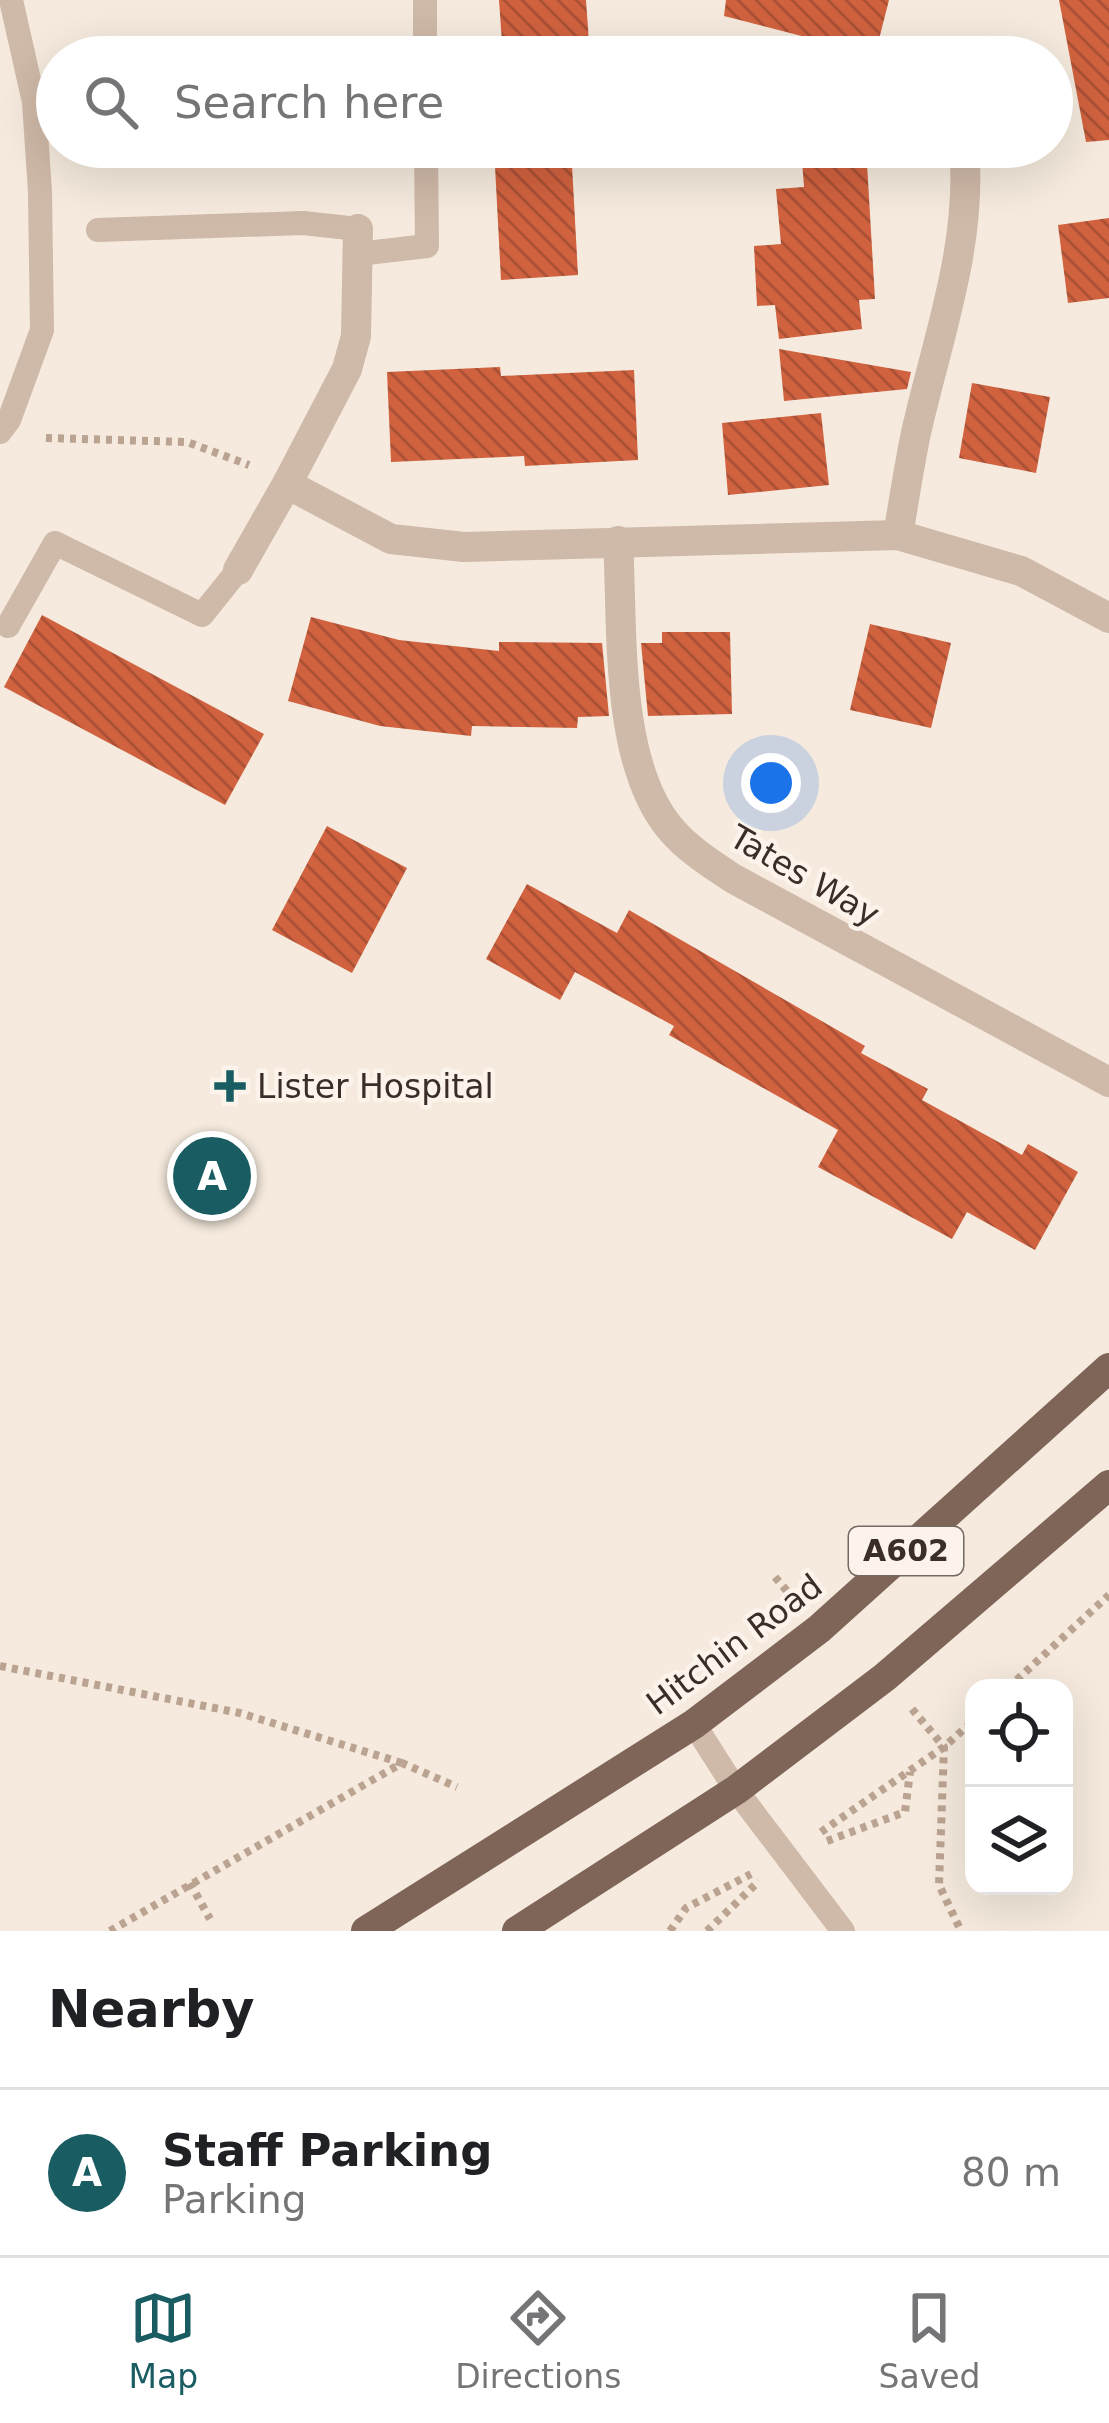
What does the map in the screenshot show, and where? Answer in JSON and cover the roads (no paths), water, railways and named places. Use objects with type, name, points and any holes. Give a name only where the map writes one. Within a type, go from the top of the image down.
[{"type":"main road","name":"Hitchin Road","points":[[366,1931],[694,1724],[820,1629],[1109,1369]]},
{"type":"main road","name":"A602","points":[[517,1931],[736,1790],[885,1677],[1109,1485]]},
{"type":"street","points":[[898,535],[916,434],[953,287],[962,228],[964,168]]},
{"type":"street","points":[[238,571],[346,369],[356,336],[358,242]]},
{"type":"street","points":[[286,484],[391,539],[464,547],[898,535],[1021,571],[1109,618]]},
{"type":"street","name":"Tates Way","points":[[618,541],[633,755],[646,791],[668,826],[695,853],[734,879],[1109,1082]]},
{"type":"lane","points":[[11,0],[34,102],[36,132]]},
{"type":"lane","points":[[425,0],[425,36]]},
{"type":"lane","points":[[0,432],[9,420],[42,330],[38,168]]},
{"type":"lane","points":[[98,230],[303,223],[358,242],[427,246],[426,168]]},
{"type":"lane","points":[[8,626],[55,543],[202,615],[238,571]]},
{"type":"lane","points":[[694,1724],[736,1790],[843,1931]]},
{"type":"place","name":"Lister Hospital","points":[[230,1086]]},
{"type":"place","name":"Staff Parking","points":[[212,1176]]}]
